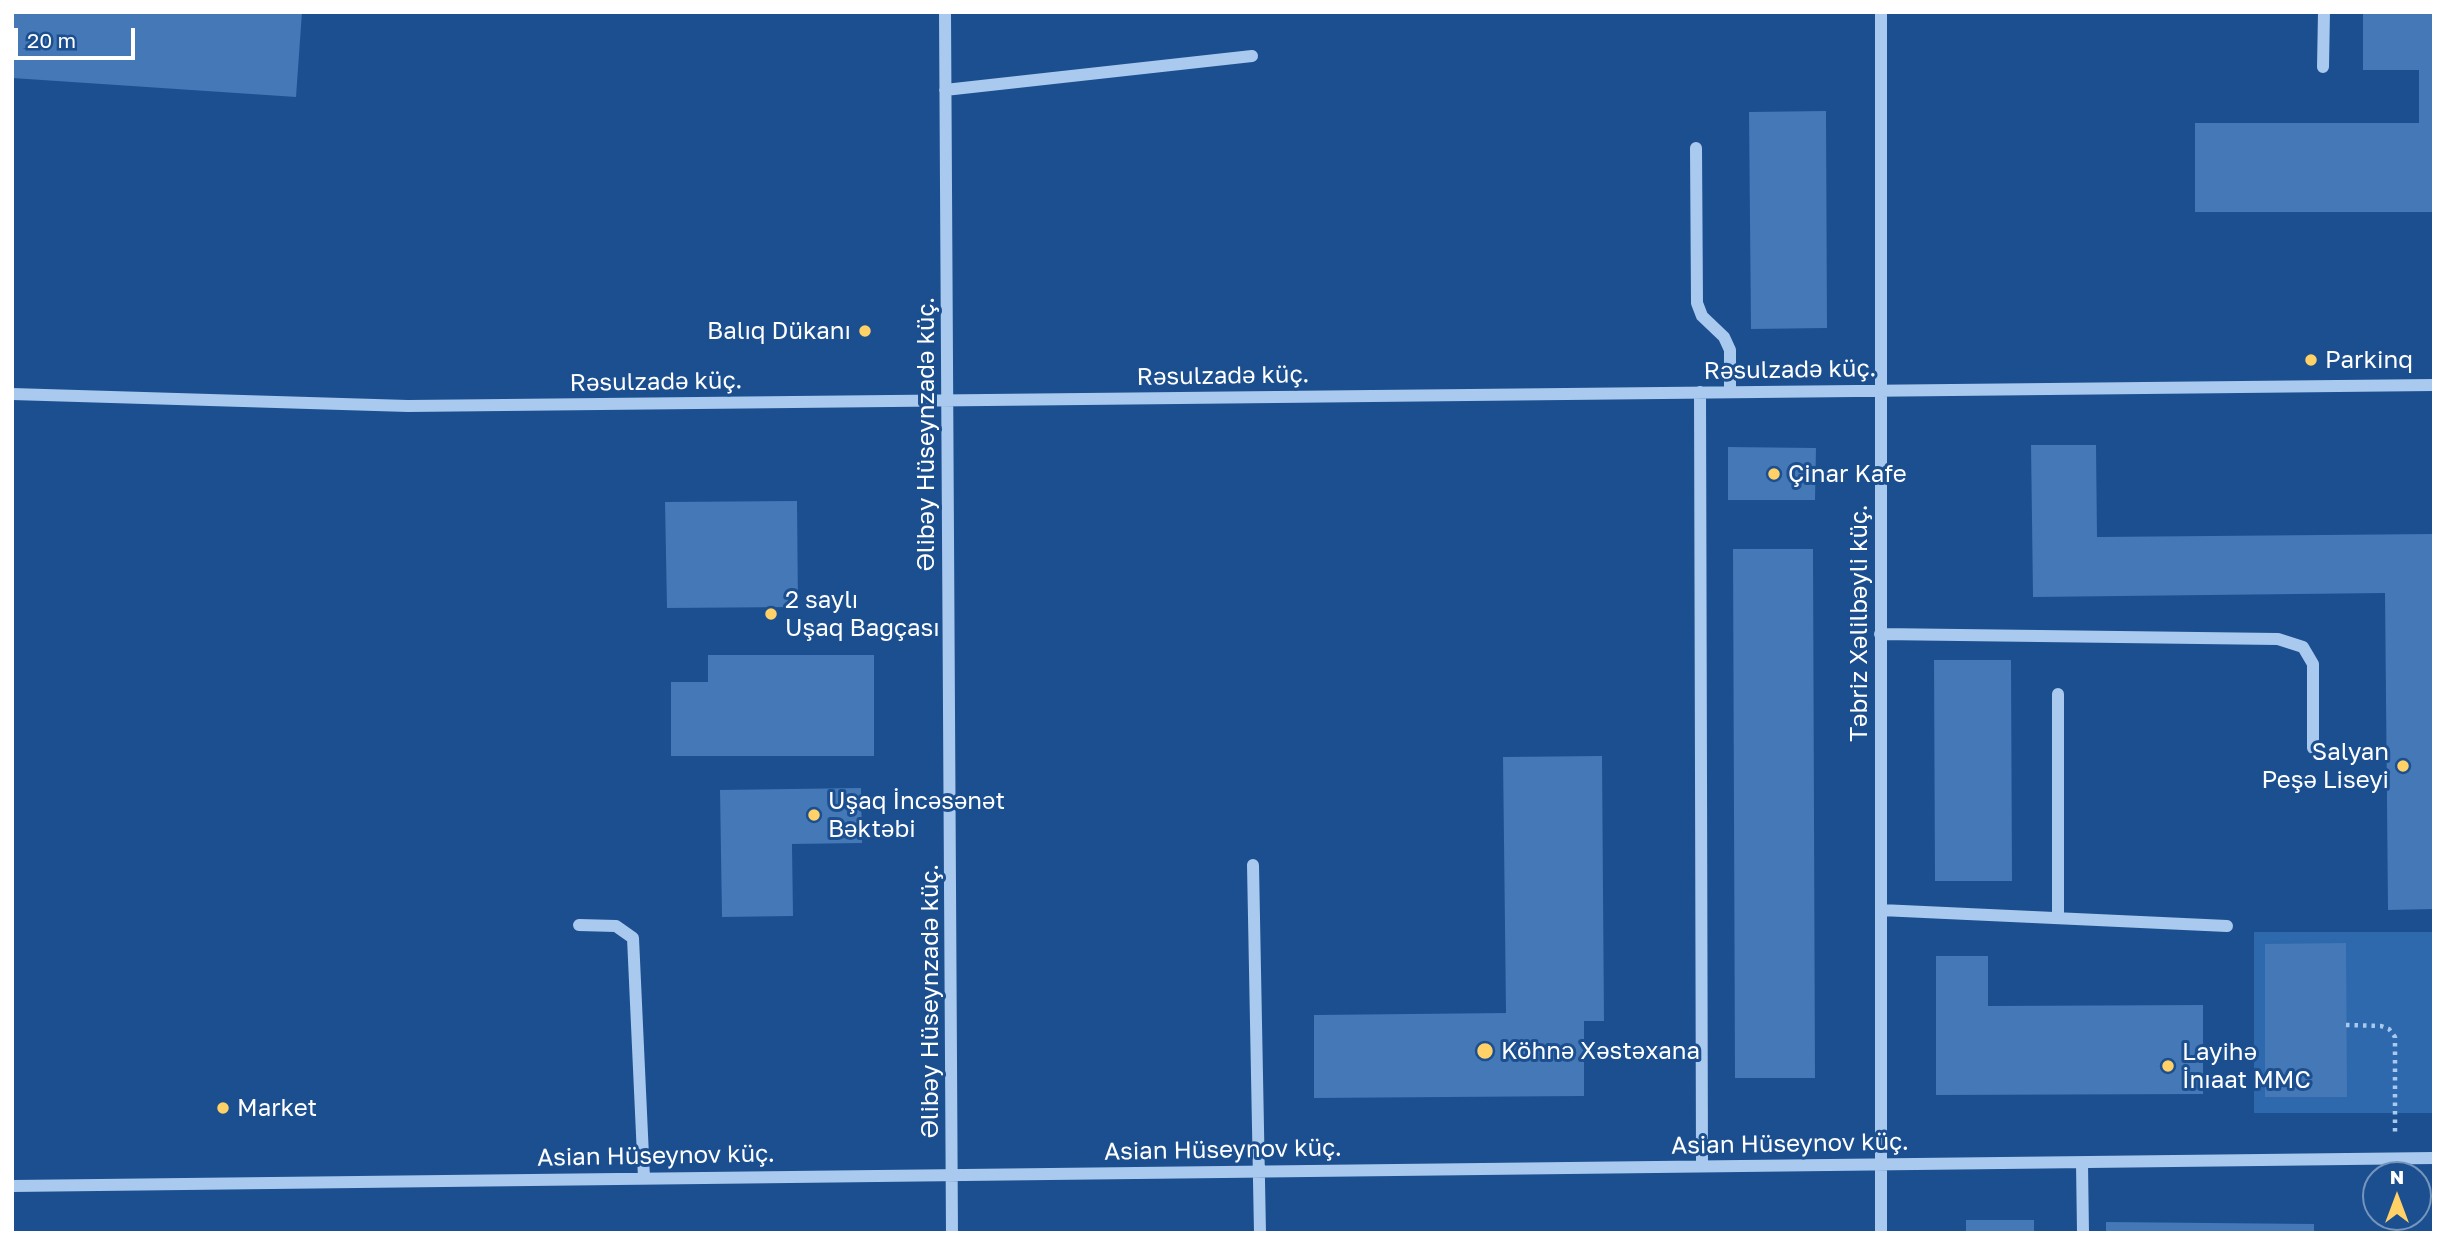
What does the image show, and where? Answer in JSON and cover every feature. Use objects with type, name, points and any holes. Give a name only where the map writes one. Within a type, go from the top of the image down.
[{"type":"street","name":"Əlibəy Hüseynzadə küç.","points":[[945,12],[952,1233]]},
{"type":"street","name":"Təbriz Xəlilbəyli küç.","points":[[1881,12],[1881,1233]]},
{"type":"street","points":[[2323,67],[2324,12]]},
{"type":"street","points":[[945,90],[1252,56]]},
{"type":"street","points":[[1696,148],[1697,303],[1702,316],[1724,337],[1730,350],[1730,391]]},
{"type":"street","name":"Rəsulzadə küç.","points":[[12,394],[408,406],[2434,385]]},
{"type":"street","points":[[1700,392],[1702,1166]]},
{"type":"street","points":[[1880,634],[2278,639],[2303,647],[2313,664],[2313,748]]},
{"type":"street","points":[[2058,694],[2058,918]]},
{"type":"street","points":[[1253,865],[1260,1233]]},
{"type":"street","points":[[1881,910],[2227,926]]},
{"type":"street","points":[[579,925],[616,926],[633,938],[644,1178]]},
{"type":"street","name":"Asian Hüseynov küç.","points":[[12,1186],[2434,1158]]},
{"type":"street","points":[[2082,1163],[2083,1233]]},
{"type":"path","points":[[2346,1025],[2381,1026],[2389,1029],[2395,1037],[2395,1158]]},
{"type":"shaded area","points":[[2254,932],[2434,932],[2434,1113],[2254,1113]]},
{"type":"building","points":[[12,12],[302,12],[296,97],[12,78]]},
{"type":"building","points":[[2363,12],[2434,12],[2434,212],[2195,212],[2195,123],[2419,123],[2419,70],[2363,70]]},
{"type":"building","points":[[1826,111],[1827,328],[1751,329],[1749,112]]},
{"type":"building","points":[[2031,445],[2096,445],[2097,537],[2434,534],[2434,909],[2388,910],[2385,593],[2033,597]]},
{"type":"building","points":[[1728,447],[1816,448],[1815,500],[1728,500]]},
{"type":"building","points":[[797,501],[798,607],[667,608],[665,502]]},
{"type":"building","points":[[1733,549],[1813,549],[1815,1078],[1735,1078]]},
{"type":"building","points":[[708,655],[874,655],[874,756],[671,756],[671,682],[708,682]]},
{"type":"building","points":[[1934,660],[2011,660],[2012,881],[1935,881]]},
{"type":"building","points":[[1602,756],[1604,1021],[1584,1021],[1584,1096],[1314,1098],[1314,1015],[1506,1013],[1503,757]]},
{"type":"building","points":[[861,788],[862,843],[792,844],[793,916],[722,917],[720,790]]},
{"type":"building","points":[[2346,943],[2347,1097],[2265,1097],[2265,944]]},
{"type":"building","points":[[1936,956],[1988,956],[1988,1006],[2203,1005],[2203,1094],[1936,1095]]},
{"type":"building","points":[[1966,1220],[2034,1220],[2034,1233],[1966,1233]]},
{"type":"building","points":[[2106,1222],[2314,1224],[2314,1233],[2106,1233]]},
{"type":"place","name":"Balıq Dükanı","points":[[865,331]]},
{"type":"place","name":"Parkinq","points":[[2311,360]]},
{"type":"place","name":"Çinar Kafe","points":[[1774,474]]},
{"type":"place","name":"2 saylı Uşaq Bağçası","points":[[771,614]]},
{"type":"place","name":"Salyan Peşə Liseyi","points":[[2403,766]]},
{"type":"place","name":"Uşaq İncəsənət Bəktəbi","points":[[814,815]]},
{"type":"place","name":"Köhnə Xəstəxana","points":[[1485,1051]]},
{"type":"place","name":"Layihə İnıaat MMC","points":[[2168,1066]]},
{"type":"place","name":"Market","points":[[223,1108]]}]
